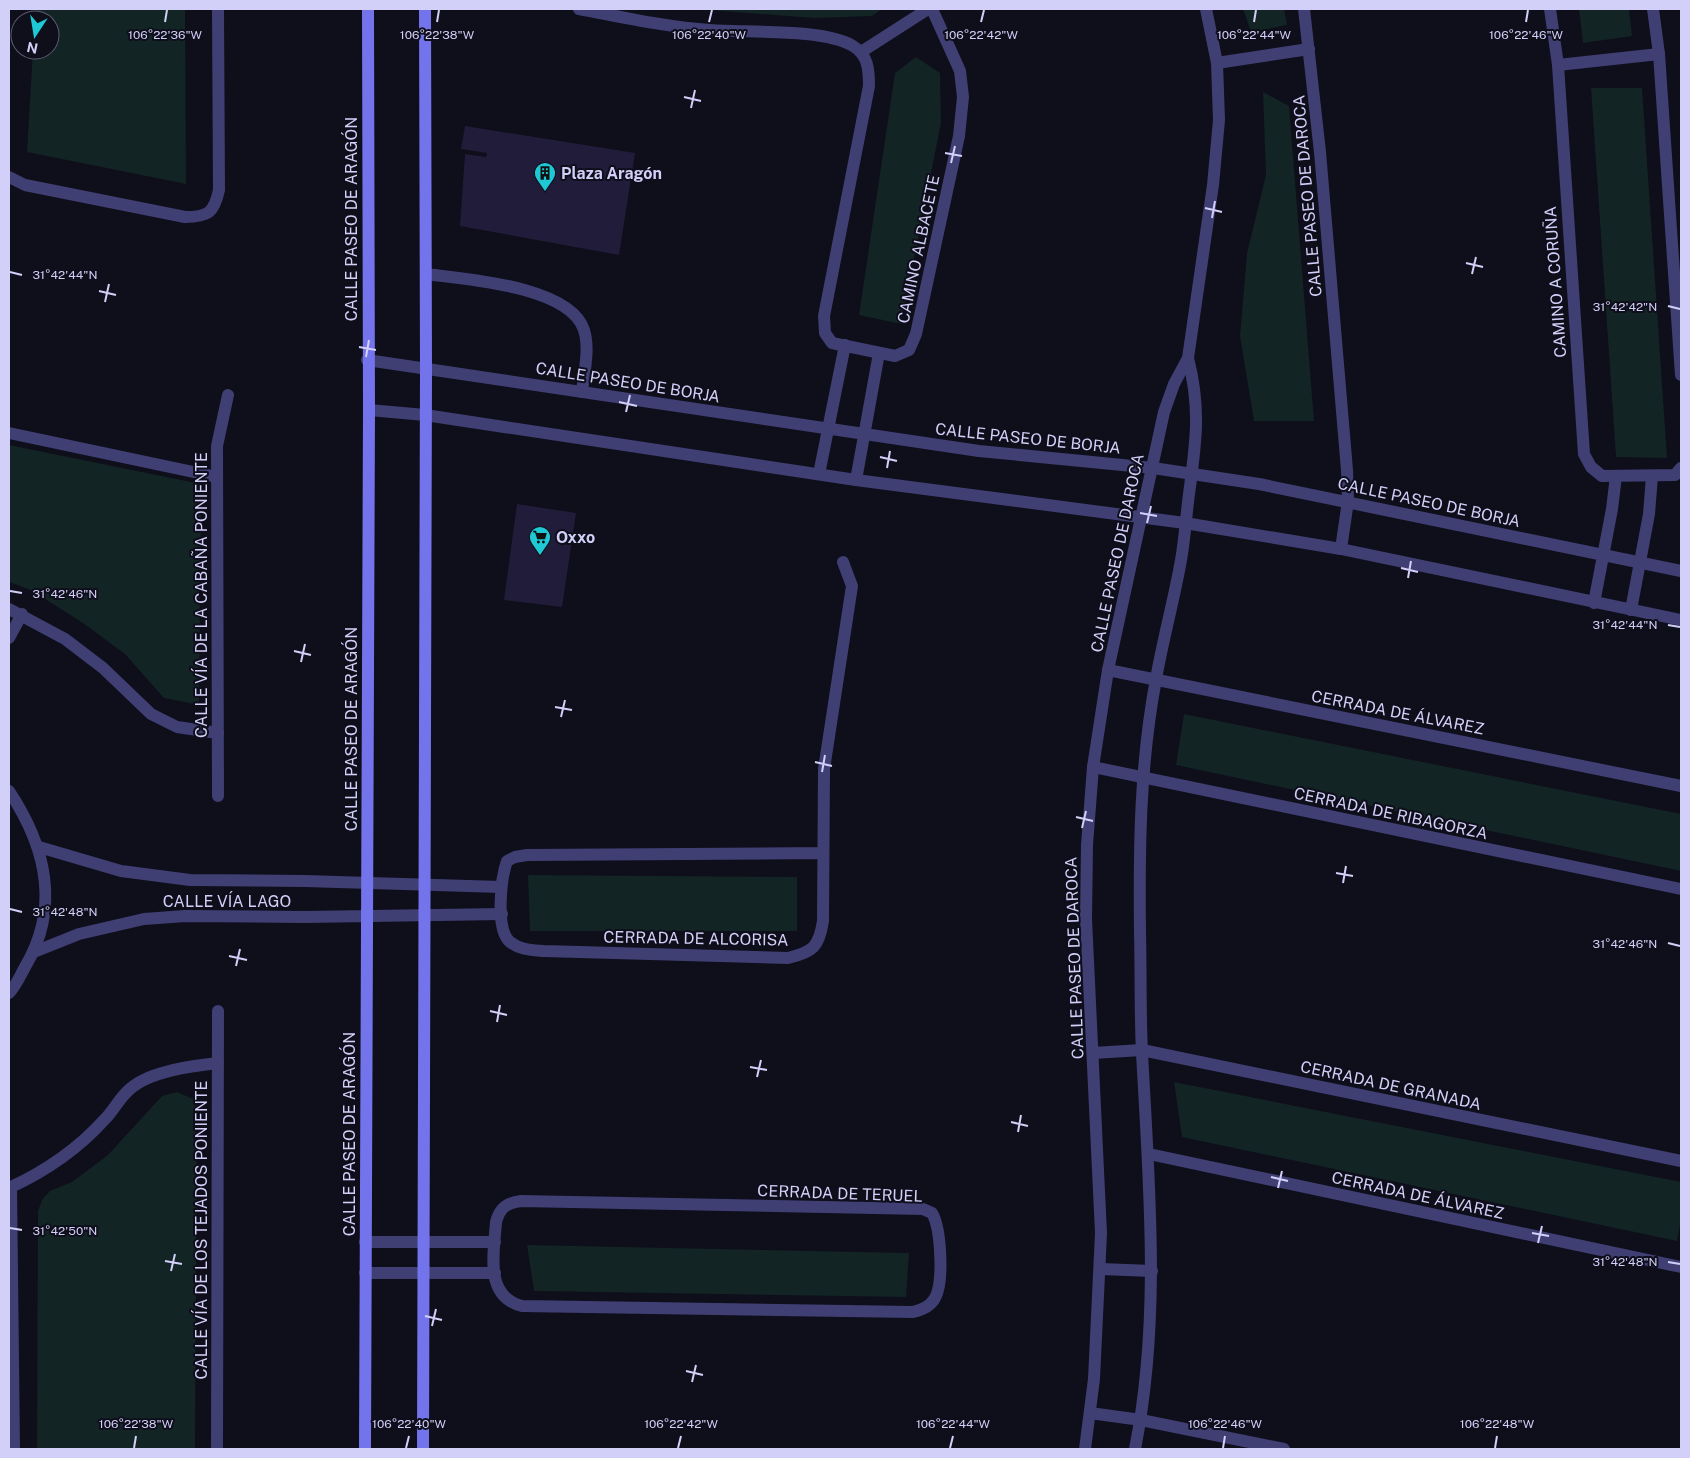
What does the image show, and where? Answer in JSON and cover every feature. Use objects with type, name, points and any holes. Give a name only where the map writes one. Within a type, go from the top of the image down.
[{"type":"street","points":[[9,176],[25,185],[185,216],[199,217],[211,212],[216,204],[219,190],[218,9]]},
{"type":"street","name":"CALLE PASEO DE ARAGÓN","points":[[364,1449],[369,410],[368,9]]},
{"type":"street","points":[[423,1449],[426,368],[424,9]]},
{"type":"street","points":[[579,9],[637,20],[708,30],[832,36],[861,52]]},
{"type":"street","name":"CAMINO ALBACETE","points":[[930,9],[960,71],[963,97],[959,136],[914,340],[909,350],[902,355],[896,356],[832,343],[825,333],[824,316],[869,86],[868,64],[861,52],[930,9]]},
{"type":"street","name":"CALLE PASEO DE DAROCA","points":[[1085,1449],[1090,1413],[1101,1269],[1086,919],[1086,845],[1093,767],[1108,670],[1164,412],[1174,384],[1188,358],[1213,185],[1219,120],[1217,63],[1206,9]]},
{"type":"street","name":"CALLE PASEO DE DAROCA","points":[[1304,9],[1320,152],[1348,501],[1341,549]]},
{"type":"street","name":"CAMINO A CORUÑA","points":[[1550,9],[1558,65],[1584,454],[1591,467],[1602,476],[1675,475],[1681,468]]},
{"type":"street","points":[[1653,9],[1659,54],[1681,375]]},
{"type":"street","points":[[1217,63],[1309,49]]},
{"type":"street","points":[[1558,65],[1659,54]]},
{"type":"street","points":[[426,274],[518,288],[561,304],[574,315],[583,328],[587,342],[582,392]]},
{"type":"street","points":[[819,474],[845,346]]},
{"type":"street","points":[[856,480],[879,352]]},
{"type":"street","name":"CALLE PASEO DE DAROCA","points":[[1135,1449],[1141,1420],[1147,1366],[1152,1271],[1149,1154],[1142,1050],[1139,866],[1142,778],[1156,680],[1181,559],[1192,474],[1198,418],[1196,387],[1188,358]]},
{"type":"street","name":"CALLE PASEO DE BORJA","points":[[368,360],[979,451],[1152,468],[1192,474],[1348,501],[1681,571]]},
{"type":"street","name":"CALLE VÍA DE LA CABAÑA PONIENTE","points":[[218,796],[216,477],[217,446],[228,395]]},
{"type":"street","points":[[369,410],[425,415],[856,480],[1185,523],[1341,549],[1681,620]]},
{"type":"street","points":[[9,433],[216,477]]},
{"type":"street","points":[[1594,602],[1616,476]]},
{"type":"street","points":[[1631,610],[1649,514],[1652,476]]},
{"type":"street","name":"CERRADA DE ALCORISA","points":[[823,853],[527,855],[507,861],[501,887],[503,928],[509,940],[528,950],[788,958],[804,954],[816,946],[821,936],[823,921],[824,769],[852,586],[843,562]]},
{"type":"street","points":[[9,608],[65,639],[103,668],[151,714],[177,727],[218,733]]},
{"type":"street","points":[[9,638],[22,614]]},
{"type":"street","name":"CERRADA DE ÁLVAREZ","points":[[1108,670],[1681,786]]},
{"type":"street","name":"CERRADA DE RIBAGORZA","points":[[1093,767],[1681,889]]},
{"type":"street","points":[[9,791],[27,817],[39,847],[46,882],[44,918],[34,952],[9,993]]},
{"type":"street","name":"CALLE VÍA LAGO","points":[[39,847],[121,871],[190,880],[425,884]]},
{"type":"street","points":[[425,884],[501,887]]},
{"type":"street","points":[[425,915],[502,914]]},
{"type":"street","name":"CALLE VÍA LAGO","points":[[34,952],[79,934],[144,919],[185,916],[425,915]]},
{"type":"street","name":"CALLE VÍA DE LOS TEJADOS PONIENTE","points":[[217,1449],[218,1011]]},
{"type":"street","name":"CERRADA DE GRANADA","points":[[1093,1053],[1142,1050],[1681,1161]]},
{"type":"street","points":[[14,1449],[10,1188],[50,1166],[73,1149],[104,1120],[130,1088],[159,1074],[188,1066],[218,1063]]},
{"type":"street","name":"CERRADA DE ÁLVAREZ","points":[[1149,1154],[1681,1267]]},
{"type":"street","name":"CERRADA DE TERUEL","points":[[521,1201],[923,1209],[932,1213],[939,1230],[939,1284],[936,1297],[931,1304],[922,1310],[913,1312],[522,1306],[511,1303],[503,1298],[497,1290],[495,1273],[495,1242],[498,1213],[509,1203],[521,1201]]},
{"type":"street","points":[[365,1242],[495,1242]]},
{"type":"street","points":[[1101,1269],[1152,1271]]},
{"type":"street","points":[[365,1273],[495,1273]]},
{"type":"street","points":[[1090,1413],[1141,1420],[1284,1449]]},
{"type":"shaded area","points":[[185,9],[186,184],[27,152],[32,60],[60,60],[60,10],[36,10]]},
{"type":"shaded area","points":[[697,9],[882,9],[872,16],[814,18]]},
{"type":"shaded area","points":[[1243,9],[1284,9],[1287,25],[1251,32]]},
{"type":"shaded area","points":[[1579,9],[1629,9],[1632,36],[1583,43]]},
{"type":"shaded area","points":[[916,57],[940,73],[941,123],[901,324],[859,315],[895,73]]},
{"type":"shaded area","points":[[1591,88],[1642,88],[1667,458],[1616,457]]},
{"type":"shaded area","points":[[1263,92],[1289,106],[1314,421],[1254,421],[1240,336],[1247,253],[1266,175]]},
{"type":"shaded area","points":[[9,445],[201,484],[199,705],[164,698],[125,654],[83,623],[31,590],[9,582]]},
{"type":"shaded area","points":[[1184,714],[1681,814],[1681,871],[1176,765]]},
{"type":"shaded area","points":[[528,875],[797,877],[797,931],[530,931]]},
{"type":"shaded area","points":[[1174,1082],[1681,1182],[1681,1219],[1677,1241],[1182,1137]]},
{"type":"shaded area","points":[[177,1092],[193,1099],[197,1109],[195,1449],[37,1449],[38,1211],[42,1200],[50,1191],[72,1182],[108,1155],[162,1096]]},
{"type":"shaded area","points":[[527,1245],[909,1253],[906,1297],[534,1291]]},
{"type":"building","name":"Plaza Aragón","points":[[465,126],[635,153],[619,255],[460,226],[465,154],[486,157],[487,153],[461,149]]},
{"type":"building","name":"Oxxo","points":[[517,504],[576,513],[562,607],[504,600]]},
{"type":"place","name":"Plaza Aragón","points":[[545,192]]},
{"type":"place","name":"Oxxo","points":[[540,556]]}]
